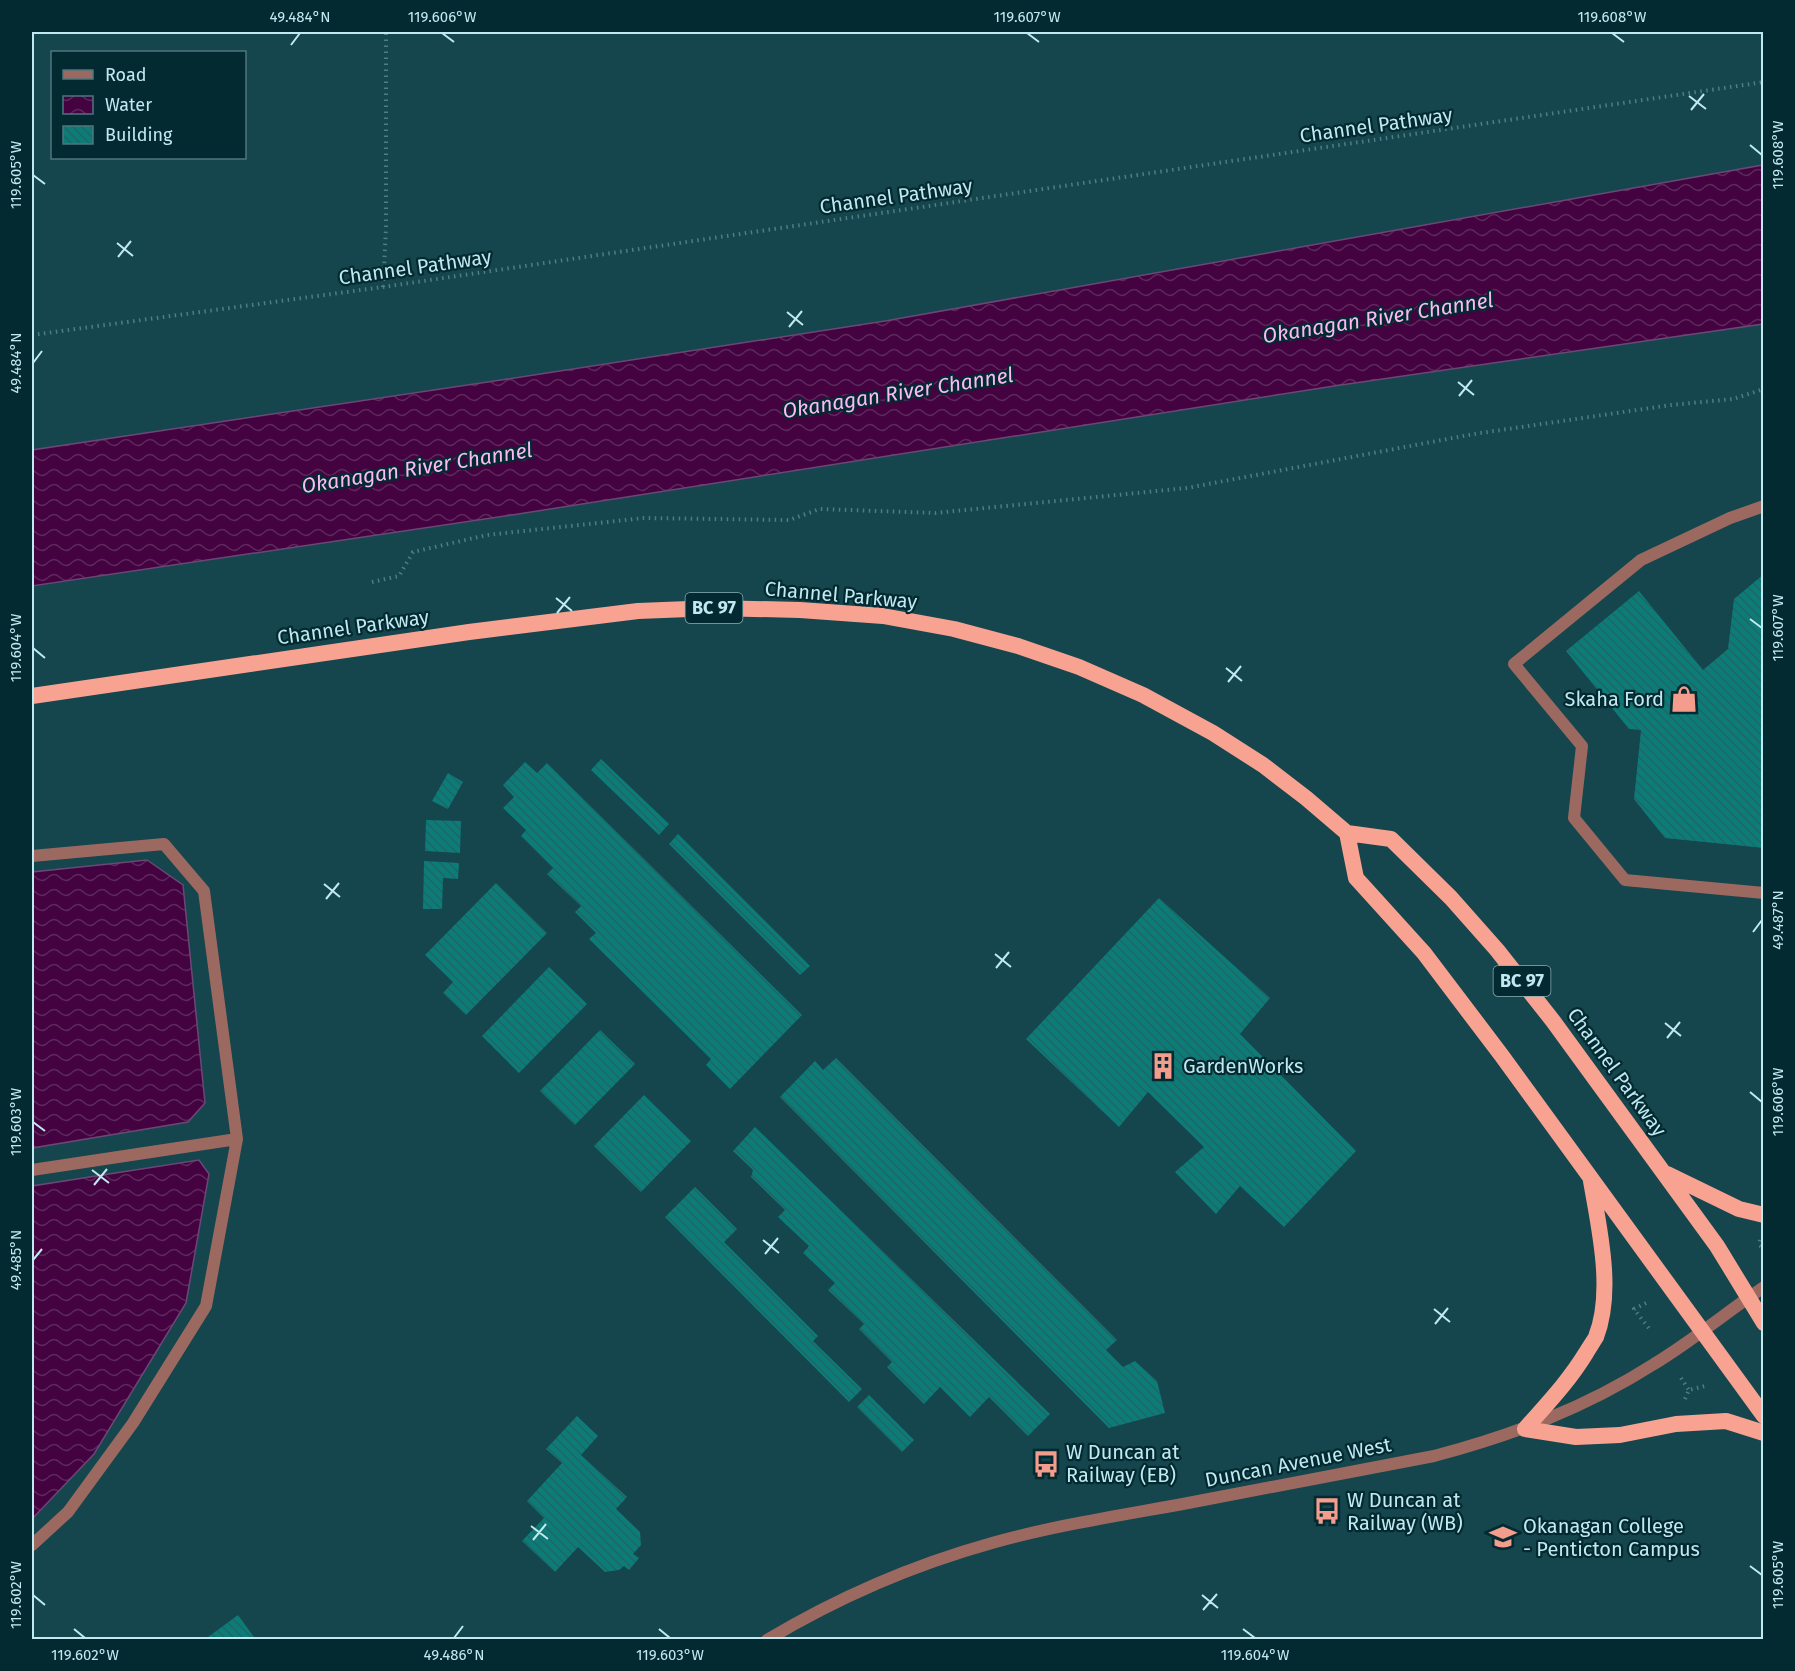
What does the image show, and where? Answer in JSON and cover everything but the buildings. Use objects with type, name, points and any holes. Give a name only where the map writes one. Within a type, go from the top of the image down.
[{"type":"highway","name":"Channel Parkway","points":[[32,696],[469,632],[638,612],[725,608],[883,616],[954,629],[1018,646],[1079,667],[1143,695],[1214,733],[1263,765],[1347,832],[1391,839],[1451,898],[1497,950],[1553,1021],[1717,1246],[1748,1298]]},
{"type":"highway","points":[[1347,832],[1356,878],[1424,953],[1764,1416]]},
{"type":"highway","points":[[1664,1172],[1739,1209],[1764,1215]]},
{"type":"highway","points":[[1525,1429],[1573,1374],[1596,1338],[1604,1308],[1600,1237],[1590,1177]]},
{"type":"highway","name":"BC 97","points":[[1748,1298],[1764,1323]]},
{"type":"highway","points":[[1525,1429],[1576,1437],[1620,1435],[1676,1424],[1726,1421],[1764,1433]]},
{"type":"street","points":[[1764,506],[1730,518],[1641,560],[1515,664],[1582,746],[1574,818],[1625,880],[1764,893]]},
{"type":"street","points":[[32,856],[164,844],[204,891],[237,1139],[206,1306],[133,1424],[68,1512],[32,1545]]},
{"type":"street","points":[[32,1170],[237,1139]]},
{"type":"street","name":"Duncan Avenue West","points":[[767,1640],[807,1616],[871,1586],[992,1543],[1060,1527],[1434,1456],[1485,1443],[1525,1429],[1567,1412],[1656,1364],[1764,1287]]},
{"type":"path","points":[[383,287],[386,228],[386,32]]},
{"type":"path","name":"Channel Pathway","points":[[32,335],[383,287],[1764,82]]},
{"type":"path","points":[[372,582],[399,576],[413,552],[487,535],[644,518],[789,520],[820,509],[935,513],[1187,488],[1474,434],[1671,405],[1732,399],[1764,389]]},
{"type":"path","points":[[1751,1249],[1759,1245]]},
{"type":"path","points":[[1646,1303],[1634,1309],[1651,1331]]},
{"type":"path","points":[[1681,1378],[1689,1390]]},
{"type":"water","name":"Okanagan River Channel","points":[[1763,165],[1763,324],[1334,386],[512,515],[32,586],[32,450],[885,321]]},
{"type":"water","points":[[147,860],[183,885],[205,1103],[188,1122],[32,1148],[32,872]]},
{"type":"water","points":[[199,1160],[209,1174],[186,1303],[94,1454],[32,1519],[32,1186]]},
{"type":"place","name":"Skaha Ford","points":[[1684,699]]},
{"type":"place","name":"GardenWorks","points":[[1163,1066]]},
{"type":"place","name":"W Duncan at Railway (EB)","points":[[1046,1464]]},
{"type":"place","name":"W Duncan at Railway (WB)","points":[[1327,1511]]},
{"type":"place","name":"Okanagan College - Penticton Campus","points":[[1503,1537]]}]
